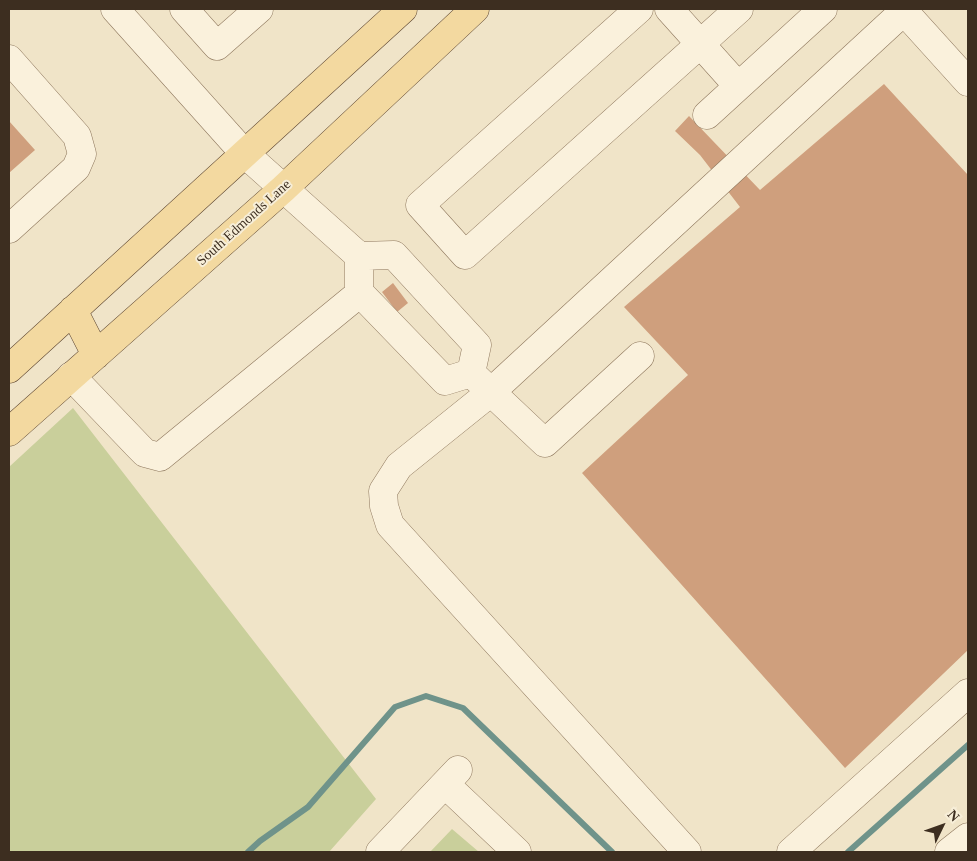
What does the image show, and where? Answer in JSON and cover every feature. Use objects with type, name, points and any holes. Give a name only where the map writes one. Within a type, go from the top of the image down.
[{"type":"main road","points":[[9,369],[402,9]]},
{"type":"main road","name":"South Edmonds Lane","points":[[9,432],[283,188],[475,9]]},
{"type":"main road","points":[[73,310],[96,355]]},
{"type":"street","points":[[114,9],[244,154],[358,256],[360,293],[445,381],[471,373]]},
{"type":"street","points":[[184,9],[217,46],[259,9]]},
{"type":"street","points":[[639,9],[420,205],[465,255],[739,9]]},
{"type":"street","points":[[669,9],[738,86]]},
{"type":"street","points":[[707,115],[824,9]]},
{"type":"street","points":[[687,852],[390,526],[384,506],[384,491],[399,466],[491,392],[903,10],[968,82]]},
{"type":"street","points":[[9,59],[77,136],[82,154],[76,168],[9,229]]},
{"type":"street","points":[[358,256],[394,254],[477,345],[471,373]]},
{"type":"street","points":[[71,376],[145,453],[160,457],[360,293]]},
{"type":"street","points":[[471,373],[544,443],[640,356]]},
{"type":"street","points":[[791,852],[968,693]]},
{"type":"street","points":[[380,852],[451,777],[517,852]]},
{"type":"street","points":[[949,852],[968,838]]},
{"type":"green space","points":[[73,408],[376,799],[329,852],[9,852],[9,467]]},
{"type":"green space","points":[[452,829],[479,852],[430,852]]},
{"type":"building","points":[[884,84],[968,175],[968,650],[845,768],[582,473],[688,375],[624,307],[740,207],[700,155],[675,131],[689,116],[760,190]]},
{"type":"building","points":[[9,121],[35,150],[9,173]]},
{"type":"building","points":[[393,283],[408,303],[397,312],[382,292]]},
{"type":"waterway","points":[[248,852],[260,841],[308,807],[395,707],[426,696],[463,708],[612,852]]},
{"type":"waterway","points":[[848,852],[968,745]]}]
